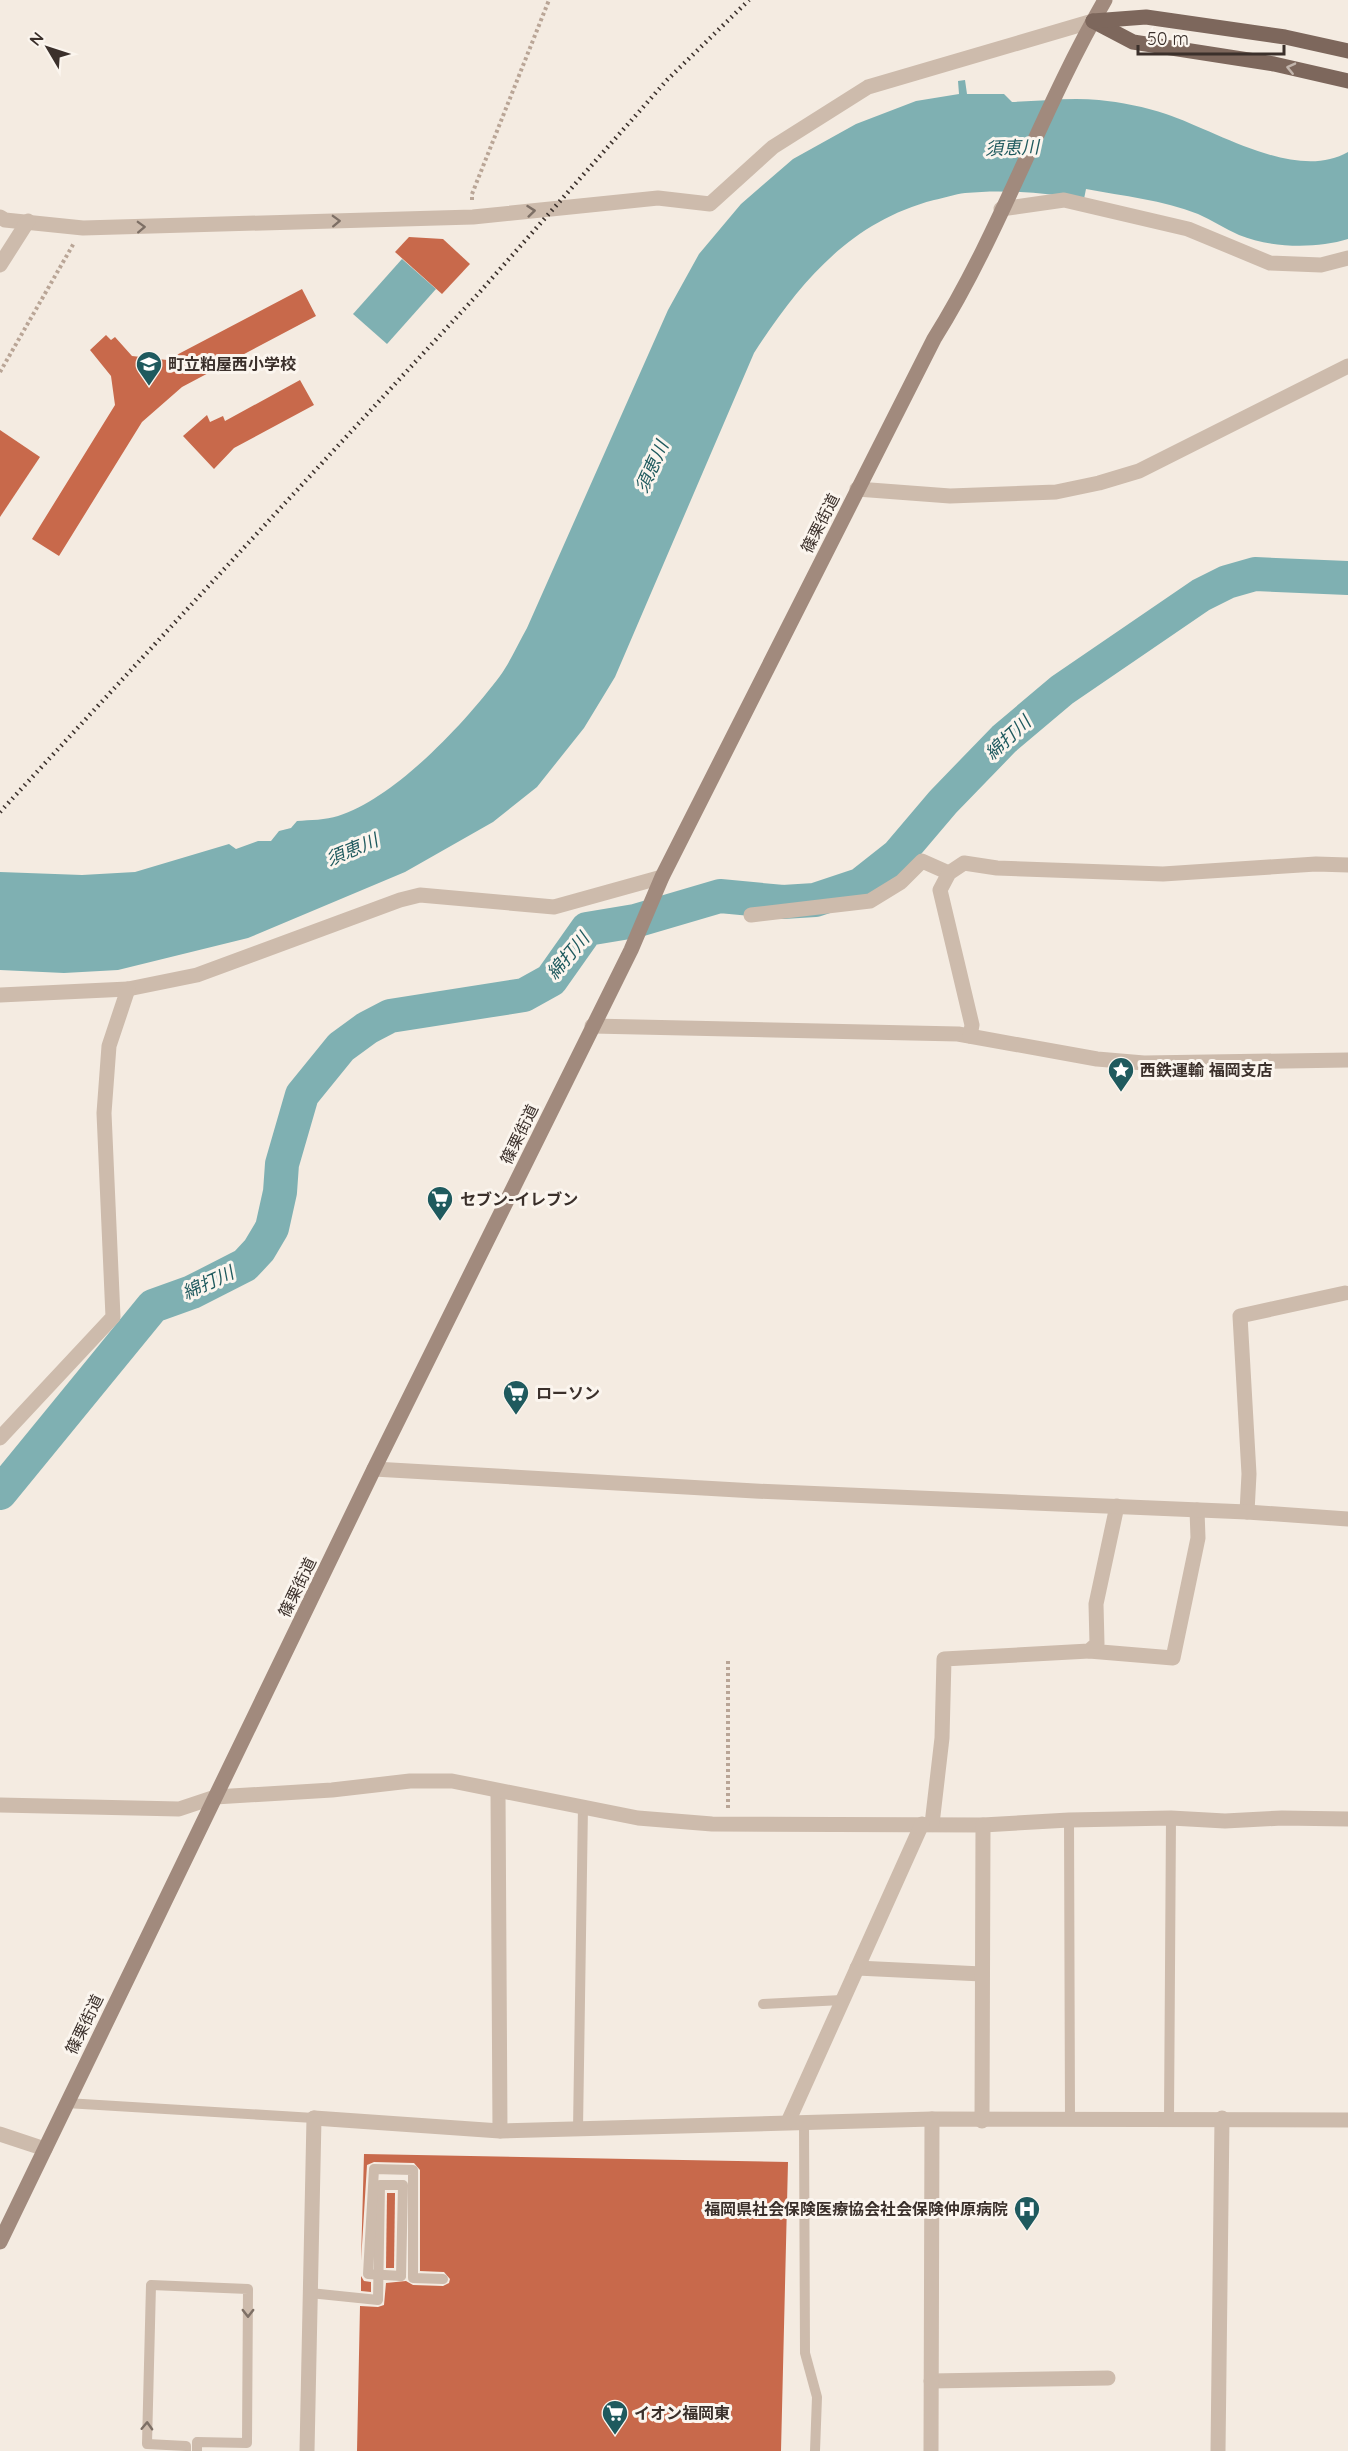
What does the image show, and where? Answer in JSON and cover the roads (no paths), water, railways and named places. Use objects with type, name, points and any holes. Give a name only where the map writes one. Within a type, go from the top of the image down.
[{"type":"main road","name":"篠栗街道","points":[[0,2242],[374,1469],[631,950],[662,877],[934,339],[960,297],[1072,61],[1105,0]]},
{"type":"main road","points":[[1093,21],[1146,17],[1285,37],[1348,51]]},
{"type":"main road","points":[[1093,21],[1133,42],[1274,64],[1348,81]]},
{"type":"street","points":[[0,217],[4,220],[82,228],[473,217],[658,198],[710,204],[773,147],[868,87],[1093,21]]},
{"type":"street","points":[[1001,208],[1064,200],[1188,229],[1270,263],[1321,265],[1348,258]]},
{"type":"street","points":[[0,265],[28,221]]},
{"type":"street","points":[[857,489],[950,496],[1056,492],[1099,483],[1139,471],[1348,366]]},
{"type":"street","points":[[752,915],[870,901],[901,882],[922,861],[949,873]]},
{"type":"street","points":[[970,1036],[972,1024],[940,890],[949,873],[964,863],[997,868],[1163,874],[1316,864],[1348,865]]},
{"type":"street","points":[[0,995],[128,989],[197,975],[400,900],[420,895],[554,907],[662,877]]},
{"type":"street","points":[[0,1438],[113,1317],[104,1113],[109,1046],[128,989]]},
{"type":"street","points":[[592,1026],[881,1031],[970,1036],[1097,1059],[1144,1063],[1348,1060]]},
{"type":"street","points":[[1247,1512],[1249,1474],[1240,1316],[1346,1293]]},
{"type":"street","points":[[374,1469],[755,1491],[1247,1512],[1348,1519]]},
{"type":"street","points":[[1089,1651],[1097,1644],[1096,1604],[1117,1506]]},
{"type":"street","points":[[788,2122],[842,2000],[927,1824],[942,1738],[945,1659],[1089,1651],[1173,1658],[1198,1538],[1197,1510]]},
{"type":"street","points":[[0,1805],[179,1809],[215,1797],[332,1790],[410,1781],[452,1781],[498,1792],[638,1818],[728,1824],[983,1825],[1171,1818],[1225,1821],[1282,1818],[1348,1819]]},
{"type":"street","points":[[498,1792],[500,2131]]},
{"type":"street","points":[[982,2121],[983,1825]]},
{"type":"street","points":[[857,1968],[982,1974]]},
{"type":"street","points":[[307,2451],[314,2118],[500,2131],[932,2119],[982,2121],[1222,2118],[1348,2120]]},
{"type":"street","points":[[1218,2451],[1222,2118]]},
{"type":"street","points":[[931,2451],[932,2119]]},
{"type":"street","points":[[0,2134],[45,2149]]},
{"type":"street","points":[[931,2381],[1108,2378]]},
{"type":"lane","points":[[578,2129],[583,1806]]},
{"type":"lane","points":[[1169,2119],[1171,1818]]},
{"type":"lane","points":[[1069,1820],[1070,2120]]},
{"type":"lane","points":[[763,2004],[842,2000]]},
{"type":"lane","points":[[66,2103],[314,2118]]},
{"type":"lane","points":[[804,2122],[805,2353],[817,2397],[815,2451]]},
{"type":"lane","points":[[310,2293],[378,2301],[380,2185],[403,2185],[401,2276],[368,2274],[374,2169],[413,2170],[413,2278],[443,2279]]},
{"type":"lane","points":[[186,2451],[186,2446],[147,2445],[152,2285],[248,2289],[247,2443],[197,2442],[196,2451]]},
{"type":"water","name":"須恵川","points":[[965,80],[967,94],[1004,94],[1012,102],[1088,99],[1142,107],[1281,158],[1305,161],[1327,160],[1348,152],[1348,239],[1308,246],[1265,243],[1239,235],[1185,209],[1086,189],[1084,199],[1040,193],[961,194],[904,210],[877,223],[852,239],[809,279],[771,327],[754,353],[615,677],[584,728],[537,787],[493,822],[405,872],[248,938],[118,970],[64,973],[0,970],[0,872],[82,875],[135,872],[229,844],[236,849],[258,841],[271,841],[279,831],[291,828],[297,821],[338,816],[360,807],[405,776],[427,757],[468,716],[511,659],[527,628],[668,310],[699,254],[741,204],[793,159],[856,124],[916,101],[959,94],[958,81]]},
{"type":"water","points":[[402,259],[436,289],[387,344],[353,314]]},
{"type":"waterway","name":"綿打川","points":[[0,1493],[153,1306],[192,1292],[245,1265],[259,1250],[272,1228],[280,1192],[282,1164],[302,1095],[341,1047],[367,1028],[390,1016],[524,995],[551,980],[587,929],[635,921],[720,896],[783,902],[815,900],[860,885],[898,855],[943,802],[1004,739],[1062,690],[1201,595],[1227,582],[1255,574],[1348,578]]},
{"type":"railway","points":[[0,812],[478,294],[667,80],[749,0]]},
{"type":"place","name":"町立粕屋西小学校","points":[[149,387]]},
{"type":"place","name":"西鉄運輸 福岡支店","points":[[1121,1093]]},
{"type":"place","name":"セブン-イレブン","points":[[440,1222]]},
{"type":"place","name":"ローソン","points":[[516,1416]]},
{"type":"place","name":"福岡県社会保険医療協会社会保険仲原病院","points":[[1027,2232]]},
{"type":"place","name":"イオン福岡東","points":[[615,2436]]}]
